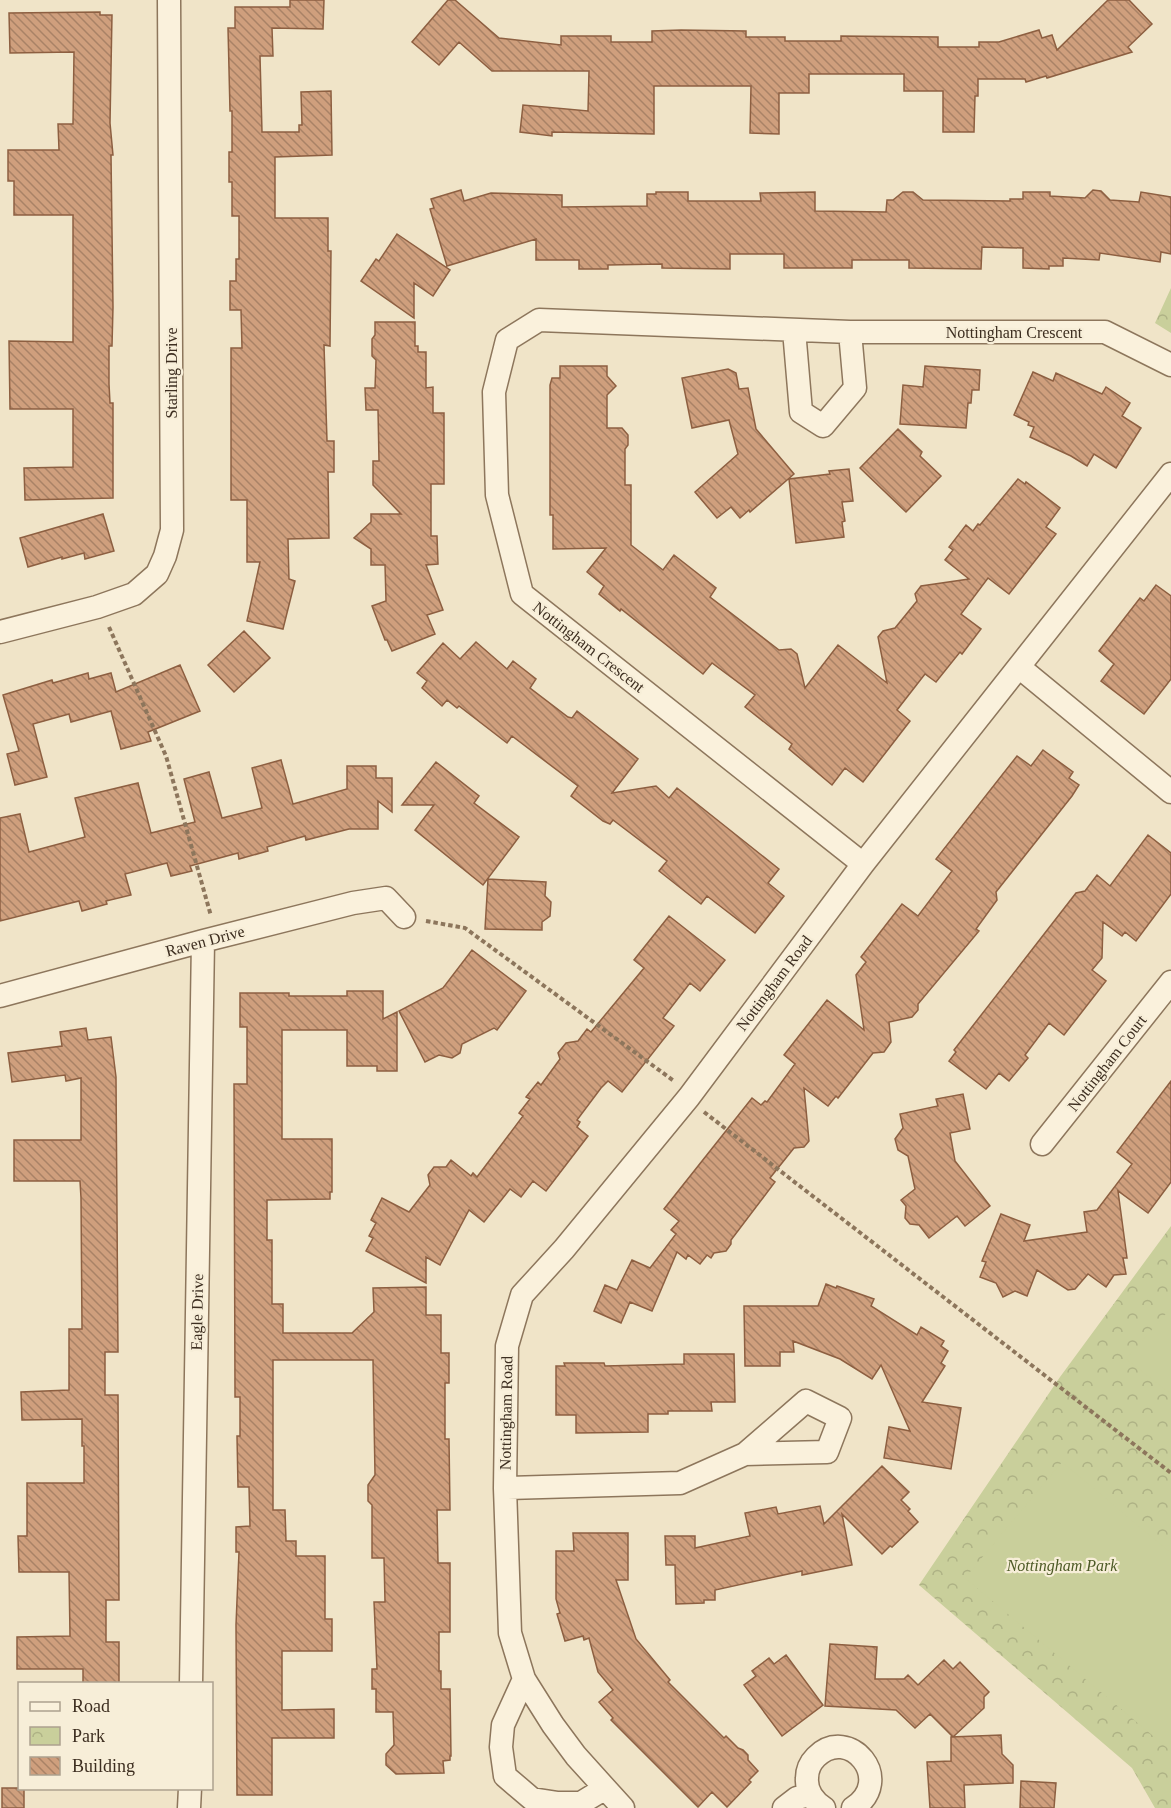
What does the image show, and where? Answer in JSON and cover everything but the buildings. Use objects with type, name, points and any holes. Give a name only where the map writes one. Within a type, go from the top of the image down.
[{"type":"street","name":"Starling Drive","points":[[0,632],[97,607],[134,594],[157,574],[172,530],[169,0]]},
{"type":"street","name":"Nottingham Crescent","points":[[863,864],[522,594],[497,495],[494,392],[507,340],[539,320],[850,332],[1104,332],[1171,365]]},
{"type":"street","points":[[794,330],[801,412],[823,426],[855,388],[850,332]]},
{"type":"street","points":[[1171,474],[1019,667],[1171,792]]},
{"type":"street","name":"Nottingham Road","points":[[623,1808],[604,1789],[559,1733],[524,1679],[510,1633],[505,1488],[507,1346],[522,1295],[564,1249],[689,1097],[863,864],[1019,667]]},
{"type":"street","name":"Raven Drive","points":[[0,996],[353,903],[386,898],[405,917]]},
{"type":"street","name":"Eagle Drive","points":[[191,1682],[203,941]]},
{"type":"street","name":"Nottingham Court","points":[[1042,1144],[1171,982]]},
{"type":"street","name":"Nottingham Road","points":[[505,1488],[680,1483],[745,1454]]},
{"type":"street","points":[[524,1679],[503,1725],[501,1747],[505,1776],[532,1799],[558,1803],[581,1803],[604,1789]]},
{"type":"street","points":[[817,1801],[806,1781],[813,1760],[821,1752],[832,1748],[850,1749],[859,1754],[867,1763],[871,1774],[871,1785],[867,1796],[854,1808]]},
{"type":"street","points":[[189,1808],[190,1790]]},
{"type":"street","points":[[784,1808],[797,1798],[817,1801]]},
{"type":"path","points":[[108,623],[166,756],[212,920]]},
{"type":"path","points":[[405,917],[465,928],[676,1082],[706,1115],[1171,1473]]},
{"type":"green space","points":[[1171,288],[1171,333],[1155,323]]},
{"type":"green space","name":"Nottingham Park","points":[[1171,1226],[1171,1808],[1155,1808],[1132,1768],[919,1585],[1060,1377]]},
{"type":"green space","points":[[1171,1308],[1171,1394],[1126,1359]]},
{"type":"green space","points":[[1062,1462],[1171,1553],[1171,1751],[965,1578]]}]
